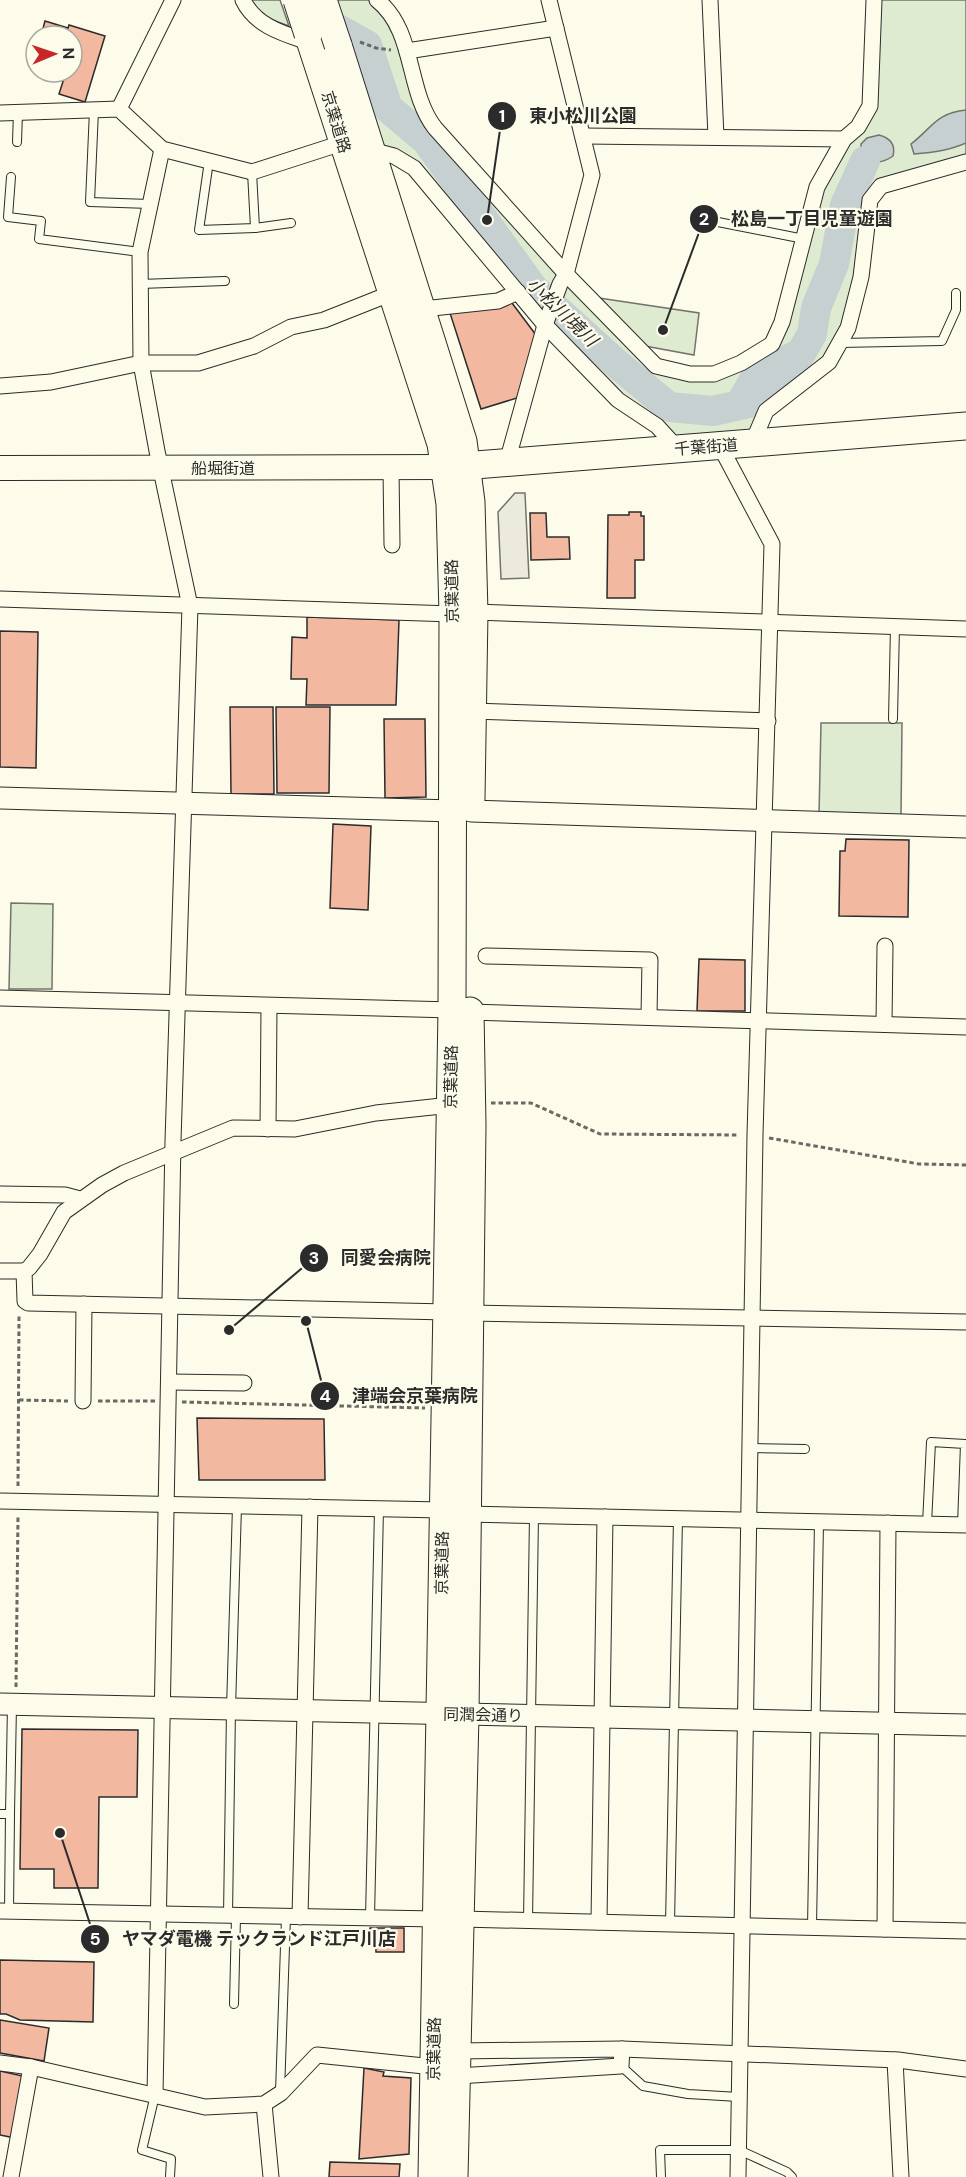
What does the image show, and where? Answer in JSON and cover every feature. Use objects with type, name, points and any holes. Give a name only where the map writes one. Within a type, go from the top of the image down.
[{"type":"highway","name":"京葉道路","points":[[297,0],[433,416],[471,502],[463,613],[459,1313],[449,1919],[449,2065],[442,2177]]},
{"type":"highway","name":"京葉道路","points":[[323,0],[423,309],[463,441],[457,466]]},
{"type":"highway","name":"千葉街道","points":[[457,466],[966,426]]},
{"type":"highway","name":"京葉道路","points":[[462,811],[472,711],[463,613]]},
{"type":"highway","name":"京葉道路","points":[[455,1512],[446,1408],[459,1313]]},
{"type":"main road","name":"船堀街道","points":[[0,468],[457,466]]},
{"type":"street","points":[[119,109],[173,0]]},
{"type":"street","points":[[243,0],[247,9],[270,29],[309,38]]},
{"type":"street","points":[[377,0],[399,28],[425,115],[563,279],[656,366],[690,374],[714,374],[741,363],[772,344],[782,322],[817,187],[844,139],[858,127],[870,106],[874,0]]},
{"type":"street","points":[[507,462],[547,320],[563,279],[592,175],[549,0]]},
{"type":"street","points":[[710,0],[717,137]]},
{"type":"street","points":[[407,51],[555,28]]},
{"type":"street","points":[[0,113],[119,109],[162,149],[252,172],[342,143]]},
{"type":"street","points":[[583,136],[844,139]]},
{"type":"street","points":[[156,2095],[161,1708],[173,1154],[189,606],[141,363],[140,252],[162,149]]},
{"type":"street","points":[[371,150],[394,156],[414,168],[518,292],[547,320],[618,400],[657,426],[678,449]]},
{"type":"street","points":[[752,444],[766,411],[829,362],[848,328],[861,277],[870,200],[881,186],[966,162]]},
{"type":"street","points":[[423,309],[498,301],[518,292]]},
{"type":"street","points":[[0,386],[51,382],[141,363],[198,363],[254,346],[291,327],[324,320],[392,293]]},
{"type":"street","points":[[720,446],[772,544],[755,1135],[738,2177]]},
{"type":"street","points":[[391,468],[392,546]]},
{"type":"street","points":[[0,599],[966,628]]},
{"type":"street","points":[[472,711],[768,721]]},
{"type":"street","points":[[0,798],[966,827]]},
{"type":"street","points":[[884,1024],[885,946]]},
{"type":"street","points":[[486,956],[650,960],[649,1017]]},
{"type":"street","points":[[0,998],[966,1027]]},
{"type":"street","points":[[268,1129],[269,1006]]},
{"type":"street","points":[[461,1104],[376,1113],[295,1129],[233,1128],[124,1173],[81,1199],[63,1214],[40,1254],[24,1271],[25,1301],[28,1303],[459,1313],[966,1322]]},
{"type":"street","points":[[0,1194],[65,1196],[81,1199]]},
{"type":"street","points":[[0,1271],[24,1271]]},
{"type":"street","points":[[83,1401],[84,1304]]},
{"type":"street","points":[[169,1382],[244,1383]]},
{"type":"street","points":[[0,1501],[964,1525]]},
{"type":"street","points":[[293,1917],[304,1711],[310,1507]]},
{"type":"street","points":[[599,1922],[605,1517]]},
{"type":"street","points":[[885,1929],[888,1523]]},
{"type":"street","name":"同潤会通り","points":[[9,1704],[966,1725]]},
{"type":"street","points":[[4,1911],[966,1931]]},
{"type":"street","points":[[449,2065],[622,2049],[895,2060],[966,2069]]},
{"type":"street","points":[[0,2063],[31,2067],[205,2107],[264,2104],[280,2093],[317,2055],[449,2065],[621,2066],[622,2049]]},
{"type":"street","points":[[895,2060],[901,2177]]},
{"type":"street","points":[[11,2177],[31,2067]]},
{"type":"street","points":[[264,2104],[271,2177]]},
{"type":"lane","points":[[94,110],[90,202],[150,204]]},
{"type":"lane","points":[[17,142],[18,112]]},
{"type":"lane","points":[[209,161],[199,230],[255,228],[291,223]]},
{"type":"lane","points":[[252,172],[255,228]]},
{"type":"lane","points":[[11,177],[8,217],[41,221],[39,239],[140,252]]},
{"type":"lane","points":[[718,222],[804,239]]},
{"type":"lane","points":[[140,284],[225,281]]},
{"type":"lane","points":[[840,343],[942,341],[956,310],[956,293]]},
{"type":"lane","points":[[893,719],[895,626]]},
{"type":"lane","points":[[927,1524],[931,1442],[965,1444],[964,1525]]},
{"type":"lane","points":[[750,1448],[805,1449]]},
{"type":"lane","points":[[234,2004],[231,1709],[237,1506]]},
{"type":"lane","points":[[369,1918],[379,1509]]},
{"type":"lane","points":[[528,1921],[534,1515]]},
{"type":"lane","points":[[670,1924],[678,1518]]},
{"type":"lane","points":[[812,1927],[819,1522]]},
{"type":"lane","points":[[4,1911],[10,1814],[9,1704]]},
{"type":"lane","points":[[0,1814],[10,1814]]},
{"type":"lane","points":[[280,2093],[293,1917]]},
{"type":"lane","points":[[621,2066],[643,2086],[688,2094],[739,2097]]},
{"type":"lane","points":[[156,2095],[142,2150],[171,2159],[170,2177]]},
{"type":"lane","points":[[661,2177],[660,2150],[739,2150],[787,2172],[792,2177]]},
{"type":"path","points":[[461,1104],[531,1103],[600,1134],[755,1135],[919,1164],[966,1164]]},
{"type":"path","points":[[9,1704],[18,1501],[19,1308],[24,1296]]},
{"type":"path","points":[[19,1400],[446,1408]]},
{"type":"green space","points":[[248,0],[280,0],[289,26],[267,18]]},
{"type":"green space","points":[[323,0],[377,0],[382,4],[425,115],[656,366],[714,374],[772,344],[817,187],[870,106],[874,0],[966,0],[966,162],[881,186],[870,201],[861,277],[831,359],[766,411],[752,444],[678,449],[617,400],[414,168],[371,150]]},
{"type":"green space","points":[[599,298],[699,313],[694,355],[645,346]]},
{"type":"green space","points":[[821,723],[902,723],[901,817],[819,815]]},
{"type":"green space","points":[[11,903],[53,904],[52,989],[9,989]]},
{"type":"shaded area","points":[[966,110],[966,143],[940,151],[914,154],[911,144],[935,122],[948,114]]},
{"type":"shaded area","points":[[879,135],[891,142],[894,148],[893,156],[879,162],[865,161],[861,152],[861,144],[867,138]]},
{"type":"shaded area","points":[[515,493],[525,493],[529,578],[501,579],[498,512]]},
{"type":"building","points":[[84,30],[105,36],[85,102],[59,94],[62,84],[84,84]]},
{"type":"building","points":[[512,303],[536,335],[517,398],[481,409],[449,310]]},
{"type":"building","points":[[629,512],[641,512],[641,516],[644,516],[644,560],[635,560],[635,598],[607,598],[608,515],[629,515]]},
{"type":"building","points":[[530,513],[546,513],[547,537],[569,537],[570,559],[531,560]]},
{"type":"building","points":[[307,617],[399,620],[396,705],[306,705],[307,679],[291,679],[292,637],[307,638]]},
{"type":"building","points":[[0,631],[38,632],[36,768],[0,767]]},
{"type":"building","points":[[230,707],[273,707],[274,794],[231,794]]},
{"type":"building","points":[[276,707],[330,707],[329,793],[277,793]]},
{"type":"building","points":[[384,719],[425,719],[426,797],[385,798]]},
{"type":"building","points":[[333,824],[371,826],[368,910],[330,908]]},
{"type":"building","points":[[846,839],[909,840],[908,917],[839,916],[840,851],[845,851]]},
{"type":"building","points":[[699,959],[745,960],[745,1011],[697,1011]]},
{"type":"building","points":[[197,1418],[324,1419],[325,1480],[199,1480]]},
{"type":"building","points":[[22,1729],[138,1730],[137,1797],[99,1797],[98,1888],[54,1888],[54,1869],[20,1869]]},
{"type":"building","points":[[370,1928],[404,1928],[404,1952],[376,1952],[375,1937],[370,1937]]},
{"type":"building","points":[[0,1960],[94,1962],[93,2022],[20,2020],[0,2014]]},
{"type":"building","points":[[0,2020],[49,2028],[44,2061],[0,2053]]},
{"type":"building","points":[[364,2068],[384,2072],[383,2076],[411,2078],[409,2154],[359,2159]]},
{"type":"building","points":[[0,2071],[27,2077],[15,2138],[0,2135]]},
{"type":"building","points":[[330,2162],[400,2164],[399,2177],[329,2177]]},
{"type":"waterway","name":"小松川境川","points":[[315,16],[367,45],[388,108],[426,140],[533,288],[617,364],[669,407],[713,411],[767,399],[812,334],[816,308],[834,264],[845,205],[865,161]]},
{"type":"waterway","name":"小松川境川","points":[[740,404],[757,375],[795,356]]},
{"type":"place","name":"東小松川公園","points":[[487,220]]},
{"type":"place","name":"松島一丁目児童遊園","points":[[663,330]]},
{"type":"place","name":"津端会京葉病院","points":[[306,1321]]},
{"type":"place","name":"同愛会病院","points":[[229,1330]]},
{"type":"place","name":"ヤマダ電機 テックランド江戸川店","points":[[60,1833]]}]
